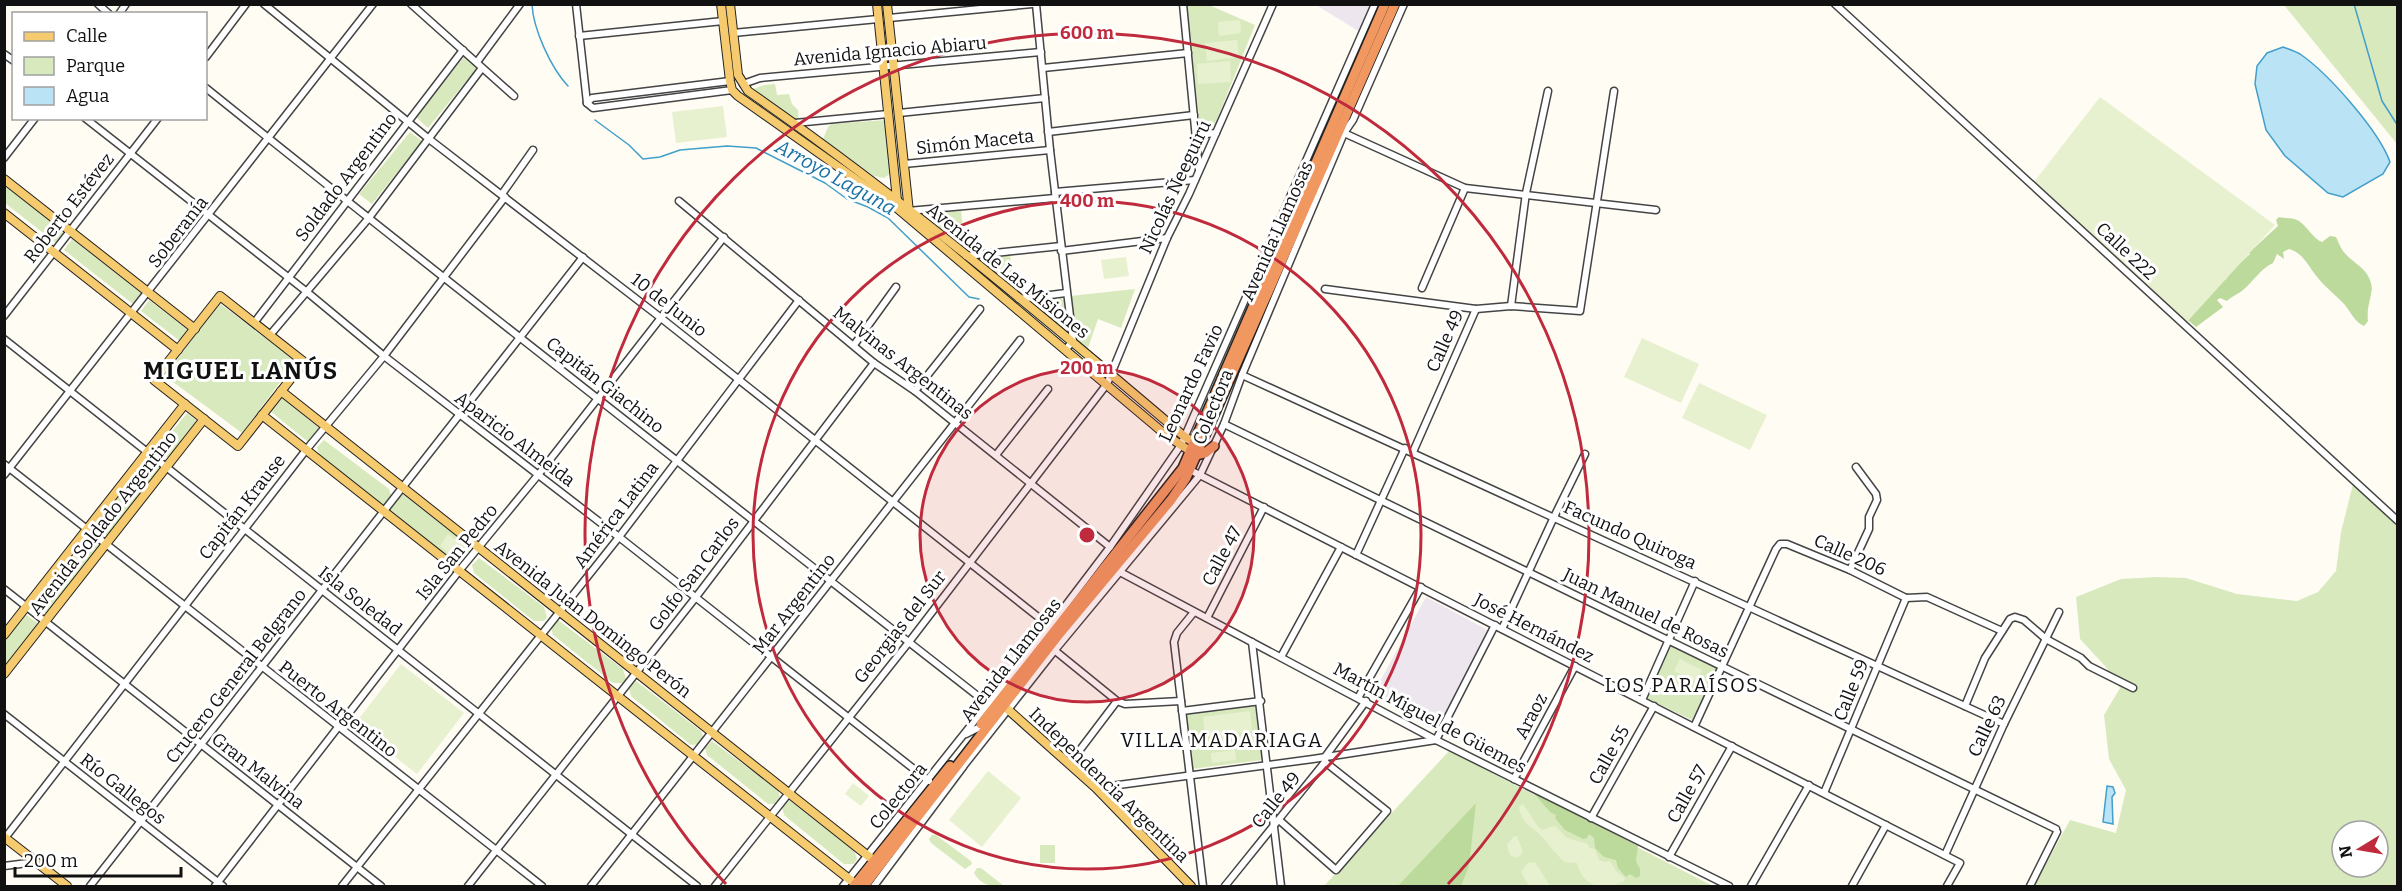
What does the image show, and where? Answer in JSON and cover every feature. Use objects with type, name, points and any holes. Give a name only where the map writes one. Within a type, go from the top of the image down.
[{"type":"highway","points":[[1190,470],[1196,449],[1387,7]]},
{"type":"highway","points":[[1196,449],[1205,453],[1214,446]]},
{"type":"highway","name":"Avenida Llamosas","points":[[854,885],[877,863],[906,827],[981,729],[1052,628],[1184,468],[1196,449]]},
{"type":"highway","name":"Avenida Llamosas","points":[[981,729],[1007,708],[1177,491],[1190,470]]},
{"type":"main road","points":[[721,4],[732,90]]},
{"type":"main road","points":[[730,4],[738,75],[743,84]]},
{"type":"main road","points":[[877,4],[897,200]]},
{"type":"main road","points":[[887,4],[904,164],[904,213]]},
{"type":"main road","name":"Avenida Ignacio Abiaru","points":[[730,81],[743,84]]},
{"type":"main road","name":"Avenida de Las Misiones","points":[[743,84],[897,200],[904,213],[1181,445],[1196,449]]},
{"type":"main road","name":"Avenida Ignacio Abiaru","points":[[732,90],[743,84]]},
{"type":"main road","name":"Avenida de Las Misiones","points":[[732,90],[966,256],[1073,341],[1196,449]]},
{"type":"main road","points":[[4,179],[195,328]]},
{"type":"main road","points":[[4,213],[178,350]]},
{"type":"main road","points":[[220,296],[254,323],[304,362],[237,446],[154,380],[220,296]]},
{"type":"main road","name":"Avenida Juan Domingo Perón","points":[[280,391],[877,863]]},
{"type":"main road","name":"Avenida Soldado Argentino","points":[[4,635],[185,404]]},
{"type":"main road","points":[[262,415],[854,885]]},
{"type":"main road","name":"Avenida Soldado Argentino","points":[[4,674],[204,419]]},
{"type":"main road","name":"Independencia Argentina","points":[[1007,708],[1096,788],[1191,886]]},
{"type":"main road","points":[[5,838],[66,886]]},
{"type":"street","points":[[207,56],[246,4]]},
{"type":"street","name":"10 de Junio","points":[[264,4],[429,139],[661,318],[1052,628]]},
{"type":"street","name":"Soberanía","points":[[4,475],[7,466],[149,293],[373,4]]},
{"type":"street","points":[[411,4],[514,96]]},
{"type":"street","points":[[576,4],[587,103]]},
{"type":"street","points":[[889,18],[1034,4],[1073,341],[1065,349]]},
{"type":"street","points":[[1183,4],[1199,171]]},
{"type":"street","name":"Nicolás Ñeeguirú","points":[[1107,384],[1167,238],[1273,4]]},
{"type":"street","name":"Colectora","points":[[1052,649],[1200,475],[1224,424],[1242,375],[1344,133],[1353,120],[1387,7],[1404,4]]},
{"type":"street","name":"Calle 222","points":[[1835,4],[2397,520]]},
{"type":"street","points":[[477,62],[518,7]]},
{"type":"street","name":"Leonardo Favio","points":[[965,734],[1052,628],[1181,445],[1387,7]]},
{"type":"street","points":[[733,33],[878,19]]},
{"type":"street","points":[[579,36],[723,21]]},
{"type":"street","name":"Soldado Argentino","points":[[254,323],[407,120],[463,50]]},
{"type":"street","name":"Avenida Ignacio Abiaru","points":[[743,84],[760,78],[1041,52]]},
{"type":"street","points":[[1043,68],[1188,53]]},
{"type":"street","points":[[270,336],[368,219],[482,68]]},
{"type":"street","name":"Avenida Ignacio Abiaru","points":[[730,81],[592,98],[587,103],[593,108],[732,90]]},
{"type":"street","name":"Capitán Giachino","points":[[207,89],[520,339],[599,398],[988,704]]},
{"type":"street","points":[[1511,306],[1526,193],[1548,91]]},
{"type":"street","points":[[1325,289],[1476,309],[1511,306],[1580,311],[1614,91]]},
{"type":"street","points":[[899,113],[1045,98]]},
{"type":"street","points":[[795,123],[888,114]]},
{"type":"street","points":[[1048,132],[1194,115]]},
{"type":"street","points":[[4,158],[33,120]]},
{"type":"street","name":"Aparicio Almeida","points":[[87,120],[307,292],[460,416],[619,537],[929,781]]},
{"type":"street","name":"Roberto Estévez","points":[[4,316],[156,120]]},
{"type":"street","points":[[1196,135],[1216,133]]},
{"type":"street","points":[[1344,133],[1465,188],[1526,193],[1656,210]]},
{"type":"street","name":"Capitán Krause","points":[[5,838],[306,450],[384,356],[503,195],[533,150]]},
{"type":"street","name":"Simón Maceta","points":[[904,164],[1050,150]]},
{"type":"street","points":[[904,213],[1195,180]]},
{"type":"street","points":[[1422,288],[1465,188]]},
{"type":"street","name":"Malvinas Argentinas","points":[[679,201],[874,363],[915,391],[1110,547]]},
{"type":"street","name":"Isla San Pedro","points":[[219,885],[459,571],[538,475],[724,237]]},
{"type":"street","points":[[966,256],[1167,238]]},
{"type":"street","name":"Crucero General Belgrano","points":[[90,886],[583,257]]},
{"type":"street","points":[[854,345],[896,287]]},
{"type":"street","points":[[1019,298],[1066,293]]},
{"type":"street","name":"América Latina","points":[[342,886],[619,537],[799,300]]},
{"type":"street","points":[[915,391],[980,309]]},
{"type":"street","name":"Calle 49","points":[[1413,452],[1476,309]]},
{"type":"street","name":"Isla Soledad","points":[[4,339],[697,886]]},
{"type":"street","name":"Mar Argentino","points":[[591,886],[1020,340]]},
{"type":"street","name":"Golfo San Carlos","points":[[468,886],[696,597],[874,363]]},
{"type":"street","name":"Facundo Quiroga","points":[[1242,375],[2004,724]]},
{"type":"street","name":"Georgias del Sur","points":[[715,886],[909,642],[1107,384]]},
{"type":"street","points":[[996,455],[1048,389]]},
{"type":"street","name":"Juan Manuel de Rosas","points":[[1224,424],[2056,831],[2031,886]]},
{"type":"street","points":[[1356,555],[1405,448]]},
{"type":"street","points":[[1502,629],[1585,454]]},
{"type":"street","name":"Puerto Argentino","points":[[7,466],[418,791],[542,886]]},
{"type":"street","points":[[1850,570],[1869,529],[1869,517],[1877,500],[1876,494],[1856,467]]},
{"type":"street","name":"José Hernández","points":[[1190,470],[1945,855],[1959,863],[1947,886]]},
{"type":"street","name":"Calle 47","points":[[1207,618],[1264,507]]},
{"type":"street","name":"Calle 206","points":[[1749,608],[1780,544],[1787,544],[1850,570],[1906,598]]},
{"type":"street","points":[[1281,657],[1341,547]]},
{"type":"street","name":"Martín Miguel de Güemes","points":[[1119,572],[1436,740],[1729,886]]},
{"type":"street","points":[[1642,700],[1695,581]]},
{"type":"street","points":[[1358,698],[1421,588]]},
{"type":"street","name":"Gran Malvina","points":[[4,589],[381,886]]},
{"type":"street","points":[[1906,598],[1927,597],[2002,631]]},
{"type":"street","name":"Calle 59","points":[[1824,794],[1906,598]]},
{"type":"street","points":[[1694,727],[1749,608]]},
{"type":"street","points":[[1194,612],[1177,633],[1174,642],[1203,886]]},
{"type":"street","name":"Calle 63","points":[[1945,855],[2004,724],[2059,612]]},
{"type":"street","points":[[1965,706],[1985,658],[2010,619],[2015,617],[2024,620],[2046,639],[2081,658],[2089,666],[2133,688]]},
{"type":"street","points":[[1096,788],[1267,764],[1325,760],[1436,740],[1495,625]]},
{"type":"street","points":[[1252,642],[1267,764],[1272,828],[1281,886]]},
{"type":"street","points":[[1052,649],[1125,704],[1180,701]]},
{"type":"street","name":"Araoz","points":[[1514,779],[1575,666]]},
{"type":"street","points":[[1070,763],[1117,700]]},
{"type":"street","points":[[1182,711],[1260,701]]},
{"type":"street","name":"Calle 49","points":[[1226,886],[1325,760],[1366,702]]},
{"type":"street","name":"Calle 55","points":[[1591,818],[1654,706]]},
{"type":"street","name":"Colectora","points":[[854,885],[877,863],[915,815],[962,768],[1007,708]]},
{"type":"street","name":"Río Gallegos","points":[[4,714],[219,885]]},
{"type":"street","name":"Colectora","points":[[915,815],[929,781],[965,734],[981,729]]},
{"type":"street","name":"Colectora","points":[[962,768],[981,729]]},
{"type":"street","name":"Calle 57","points":[[1669,857],[1732,746]]},
{"type":"street","points":[[1279,820],[1336,870],[1387,811],[1325,760]]},
{"type":"street","points":[[1751,886],[1809,786]]},
{"type":"street","points":[[1852,886],[1886,825]]},
{"type":"street","points":[[4,866],[36,862]]},
{"type":"street","name":"Colectora","points":[[874,886],[877,863]]},
{"type":"shaded area","points":[[1316,5],[1372,5],[1360,32]]},
{"type":"shaded area","points":[[1426,597],[1491,632],[1437,732],[1372,696]]},
{"type":"green space","points":[[1187,5],[1209,5],[1255,25],[1214,127],[1200,128]]},
{"type":"green space","points":[[2284,5],[2397,5],[2397,144]]},
{"type":"green space","points":[[1240,20],[1241,33],[1219,36],[1218,22]]},
{"type":"green space","points":[[1237,40],[1239,57],[1207,61],[1205,43]]},
{"type":"green space","points":[[464,57],[477,68],[428,128],[416,117]]},
{"type":"green space","points":[[1230,61],[1231,82],[1198,84],[1197,64]]},
{"type":"green space","points":[[775,84],[777,95],[789,94],[792,104],[798,110],[799,121],[748,91]]},
{"type":"green space","points":[[2100,97],[2275,225],[2186,323],[2034,182]]},
{"type":"green space","points":[[723,106],[727,137],[676,143],[672,112]]},
{"type":"green space","points":[[886,120],[894,171],[884,178],[874,176],[823,139],[831,124]]},
{"type":"green space","points":[[410,132],[422,141],[372,204],[359,194]]},
{"type":"green space","points":[[5,185],[65,232],[56,243],[5,203]]},
{"type":"green space","points":[[961,210],[963,231],[971,237],[973,254],[931,220],[935,212]]},
{"type":"green space","points":[[2279,217],[2299,221],[2322,242],[2330,236],[2336,237],[2343,251],[2363,269],[2369,278],[2372,291],[2368,321],[2364,326],[2321,282],[2302,257],[2289,249],[2283,252],[2284,259],[2277,254],[2273,263],[2264,268],[2247,287],[2227,301],[2220,298],[2217,300],[2223,307],[2196,327],[2177,311],[2221,274],[2226,280],[2227,275],[2250,254],[2243,248],[2246,244],[2254,248],[2278,226],[2276,220]]},
{"type":"green space","points":[[72,239],[141,293],[133,304],[64,250]]},
{"type":"green space","points":[[1010,255],[1013,273],[1018,272],[1020,295],[981,262],[983,258]]},
{"type":"green space","points":[[1126,257],[1129,276],[1104,279],[1101,260]]},
{"type":"green space","points":[[1135,289],[1121,328],[1098,319],[1088,348],[1074,339],[1070,296]]},
{"type":"green space","points":[[1059,297],[1064,301],[1067,326],[1062,328],[1032,303],[1035,299]]},
{"type":"green space","points":[[149,300],[188,330],[180,341],[141,311]]},
{"type":"green space","points":[[219,303],[296,361],[242,433],[165,376]]},
{"type":"green space","points":[[1642,338],[1699,364],[1681,403],[1624,377]]},
{"type":"green space","points":[[1699,383],[1767,415],[1750,450],[1682,418]]},
{"type":"green space","points":[[280,396],[319,428],[308,442],[269,410]]},
{"type":"green space","points":[[187,413],[198,422],[168,458],[157,450]]},
{"type":"green space","points":[[324,440],[389,489],[392,498],[389,503],[378,504],[319,454],[317,447]]},
{"type":"green space","points":[[150,457],[162,467],[108,536],[96,526]]},
{"type":"green space","points":[[2354,480],[2397,520],[2397,886],[2034,886],[2070,820],[2116,833],[2126,790],[2109,759],[2104,715],[2120,688],[2105,666],[2080,639],[2076,597],[2121,579],[2156,577],[2186,578],[2237,594],[2297,601],[2318,592],[2336,571],[2341,532]]},
{"type":"green space","points":[[400,495],[405,495],[471,546],[469,555],[460,564],[454,563],[389,512],[388,509]]},
{"type":"green space","points":[[448,534],[464,546],[455,558],[440,546]]},
{"type":"green space","points":[[88,535],[101,545],[47,614],[34,604]]},
{"type":"green space","points":[[479,558],[544,607],[547,617],[544,621],[534,621],[474,573],[472,565]]},
{"type":"green space","points":[[25,614],[40,625],[5,670],[5,640]]},
{"type":"green space","points":[[558,620],[623,669],[626,679],[623,683],[613,683],[553,635],[551,627]]},
{"type":"green space","points":[[1672,644],[1718,667],[1692,720],[1646,698]]},
{"type":"green space","points":[[1680,659],[1702,670],[1696,682],[1674,671]]},
{"type":"green space","points":[[401,664],[464,713],[417,774],[354,725]]},
{"type":"green space","points":[[636,681],[701,731],[704,740],[701,744],[691,745],[631,696],[629,688]]},
{"type":"green space","points":[[1255,706],[1262,760],[1192,769],[1185,714]]},
{"type":"green space","points":[[1250,711],[1252,731],[1205,737],[1203,717]]},
{"type":"green space","points":[[712,741],[778,790],[780,799],[777,804],[768,804],[707,755],[705,748]]},
{"type":"green space","points":[[1235,750],[1236,760],[1212,763],[1211,753]]},
{"type":"green space","points":[[1449,751],[1713,886],[1324,886]]},
{"type":"green space","points":[[988,771],[1021,798],[982,847],[949,820]]},
{"type":"green space","points":[[853,783],[869,796],[861,806],[845,794]]},
{"type":"green space","points":[[1531,790],[1638,846],[1636,861],[1640,869],[1640,876],[1636,878],[1630,874],[1626,877],[1618,868],[1616,860],[1604,857],[1595,848],[1594,838],[1589,834],[1583,839],[1565,830],[1555,818],[1556,815],[1550,812]]},
{"type":"green space","points":[[789,800],[854,850],[857,859],[854,864],[844,864],[784,815],[782,807]]},
{"type":"green space","points":[[1476,803],[1469,866],[1461,886],[1398,886]]},
{"type":"green space","points":[[1522,804],[1542,830],[1555,826],[1567,838],[1588,844],[1589,848],[1595,849],[1599,860],[1610,861],[1616,871],[1625,878],[1624,881],[1609,886],[1589,882],[1584,878],[1577,863],[1565,862],[1525,822],[1519,807]]},
{"type":"green space","points":[[932,835],[936,835],[972,864],[965,869],[931,843],[929,839]]},
{"type":"green space","points":[[1517,836],[1523,852],[1517,858],[1510,855],[1507,845],[1513,837]]},
{"type":"green space","points":[[1040,845],[1055,845],[1055,863],[1040,863]]},
{"type":"green space","points":[[1535,862],[1550,886],[1529,886],[1521,872],[1528,863]]},
{"type":"green space","points":[[977,868],[981,868],[1004,886],[983,883],[974,873]]},
{"type":"water","points":[[2283,47],[2300,54],[2311,63],[2338,88],[2364,119],[2390,162],[2383,174],[2343,197],[2328,193],[2285,156],[2266,130],[2255,84],[2257,66],[2267,53]]},
{"type":"water","points":[[2107,786],[2113,787],[2115,793],[2112,797],[2113,824],[2103,822]]},
{"type":"waterway","name":"Arroyo Laguna","points":[[532,4],[544,48],[555,69],[568,86]]},
{"type":"waterway","points":[[2354,4],[2382,101],[2398,126]]},
{"type":"waterway","name":"Arroyo Laguna","points":[[595,120],[629,145],[643,159],[660,157],[680,150],[727,146],[756,148],[825,183],[847,199],[888,218],[969,297],[979,299]]},
{"type":"district","name":"MIGUEL LANÚS","points":[[241,371]]},
{"type":"district","name":"LOS PARAÍSOS","points":[[1682,685]]},
{"type":"district","name":"VILLA MADARIAGA","points":[[1222,740]]}]
